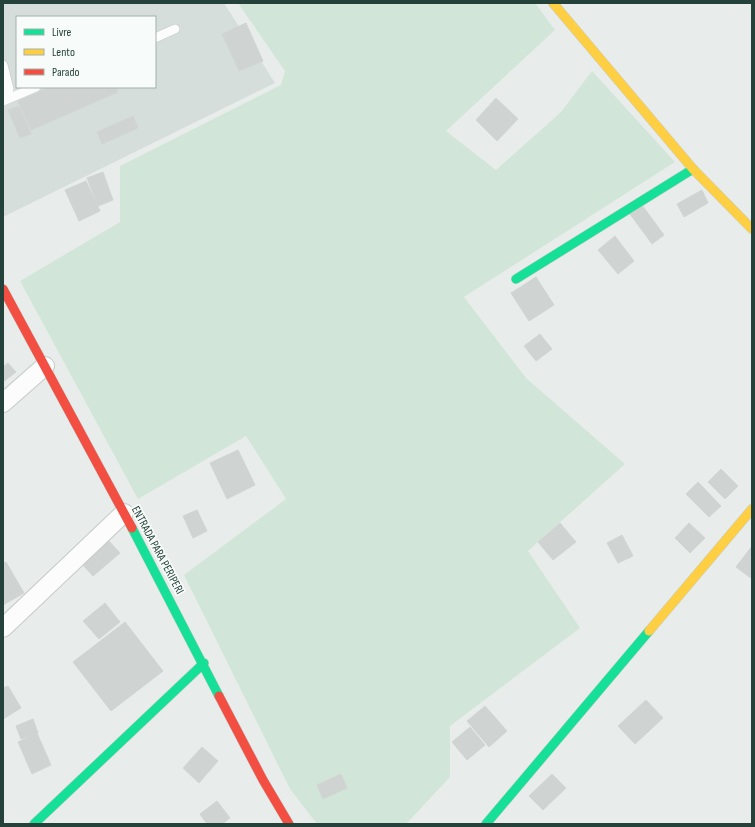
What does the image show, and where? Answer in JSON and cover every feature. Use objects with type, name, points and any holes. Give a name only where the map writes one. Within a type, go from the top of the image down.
[{"type":"street","points":[[553,3],[693,169],[752,229]]},
{"type":"street","points":[[516,279],[693,169]]},
{"type":"street","name":"ENTRADA PARA PERIPERI","points":[[3,289],[204,663],[263,780],[289,824]]},
{"type":"street","points":[[3,403],[45,366]]},
{"type":"street","points":[[486,824],[752,509]]},
{"type":"street","points":[[3,628],[124,513]]},
{"type":"street","points":[[34,824],[204,663]]},
{"type":"lane","points":[[156,38],[175,30]]},
{"type":"lane","points":[[3,65],[9,89],[3,101]]},
{"type":"lane","points":[[3,101],[34,88]]},
{"type":"shaded area","points":[[3,3],[224,3],[275,83],[3,217]]},
{"type":"green space","points":[[238,3],[535,3],[555,30],[446,131],[496,170],[561,112],[592,71],[675,162],[464,297],[526,378],[625,464],[528,551],[580,628],[450,726],[450,777],[406,824],[317,824],[290,789],[184,575],[286,499],[246,436],[138,499],[20,281],[120,222],[120,166],[281,85],[285,71]]},
{"type":"building","points":[[246,23],[263,61],[239,71],[222,34]]},
{"type":"building","points":[[48,88],[116,88],[118,92],[31,130],[18,101]]},
{"type":"building","points":[[496,98],[518,119],[497,141],[476,120]]},
{"type":"building","points":[[19,106],[31,134],[20,138],[8,110]]},
{"type":"building","points":[[133,116],[138,128],[102,144],[97,132]]},
{"type":"building","points":[[103,172],[113,200],[98,206],[87,178]]},
{"type":"building","points":[[86,181],[100,211],[79,221],[65,190]]},
{"type":"building","points":[[702,190],[708,203],[684,217],[677,204]]},
{"type":"building","points":[[642,205],[664,235],[652,244],[630,214]]},
{"type":"building","points":[[615,236],[634,261],[618,274],[598,250]]},
{"type":"building","points":[[536,277],[554,305],[529,321],[511,293]]},
{"type":"building","points":[[540,334],[552,349],[536,361],[524,346]]},
{"type":"building","points":[[8,363],[16,372],[3,382],[3,367]]},
{"type":"building","points":[[238,450],[255,485],[227,499],[210,463]]},
{"type":"building","points":[[721,469],[738,486],[725,499],[708,482]]},
{"type":"building","points":[[698,482],[721,506],[709,517],[686,494]]},
{"type":"building","points":[[197,510],[207,531],[193,538],[183,516]]},
{"type":"building","points":[[560,523],[576,542],[553,560],[538,542]]},
{"type":"building","points":[[689,523],[705,538],[690,553],[675,538]]},
{"type":"building","points":[[622,535],[633,556],[618,563],[607,543]]},
{"type":"building","points":[[107,539],[120,553],[93,576],[81,563]]},
{"type":"building","points":[[752,546],[752,579],[736,567]]},
{"type":"building","points":[[6,562],[24,593],[3,605],[3,563]]},
{"type":"building","points":[[105,603],[120,622],[99,639],[83,621]]},
{"type":"building","points":[[125,622],[163,671],[111,711],[73,662]]},
{"type":"building","points":[[8,686],[21,708],[3,719],[3,688]]},
{"type":"building","points":[[646,700],[663,718],[635,744],[618,726]]},
{"type":"building","points":[[485,706],[507,731],[489,747],[467,721]]},
{"type":"building","points":[[33,719],[38,733],[21,739],[16,726]]},
{"type":"building","points":[[470,727],[485,745],[467,760],[452,742]]},
{"type":"building","points":[[37,733],[51,765],[32,774],[18,742]]},
{"type":"building","points":[[202,747],[218,761],[199,783],[183,768]]},
{"type":"building","points":[[341,774],[347,788],[323,799],[317,785]]},
{"type":"building","points":[[552,774],[566,788],[543,810],[529,796]]},
{"type":"building","points":[[217,801],[230,818],[222,824],[207,824],[200,814]]},
{"type":"traffic: fast","points":[[516,279],[693,169]]},
{"type":"traffic: fast","points":[[132,528],[219,696]]},
{"type":"traffic: fast","points":[[486,824],[649,631]]},
{"type":"traffic: fast","points":[[34,824],[204,663]]},
{"type":"traffic: slow","points":[[553,3],[693,169],[752,229]]},
{"type":"traffic: slow","points":[[649,631],[752,509]]},
{"type":"traffic: jam","points":[[3,289],[132,528]]},
{"type":"traffic: jam","points":[[219,696],[263,780],[289,824]]}]
